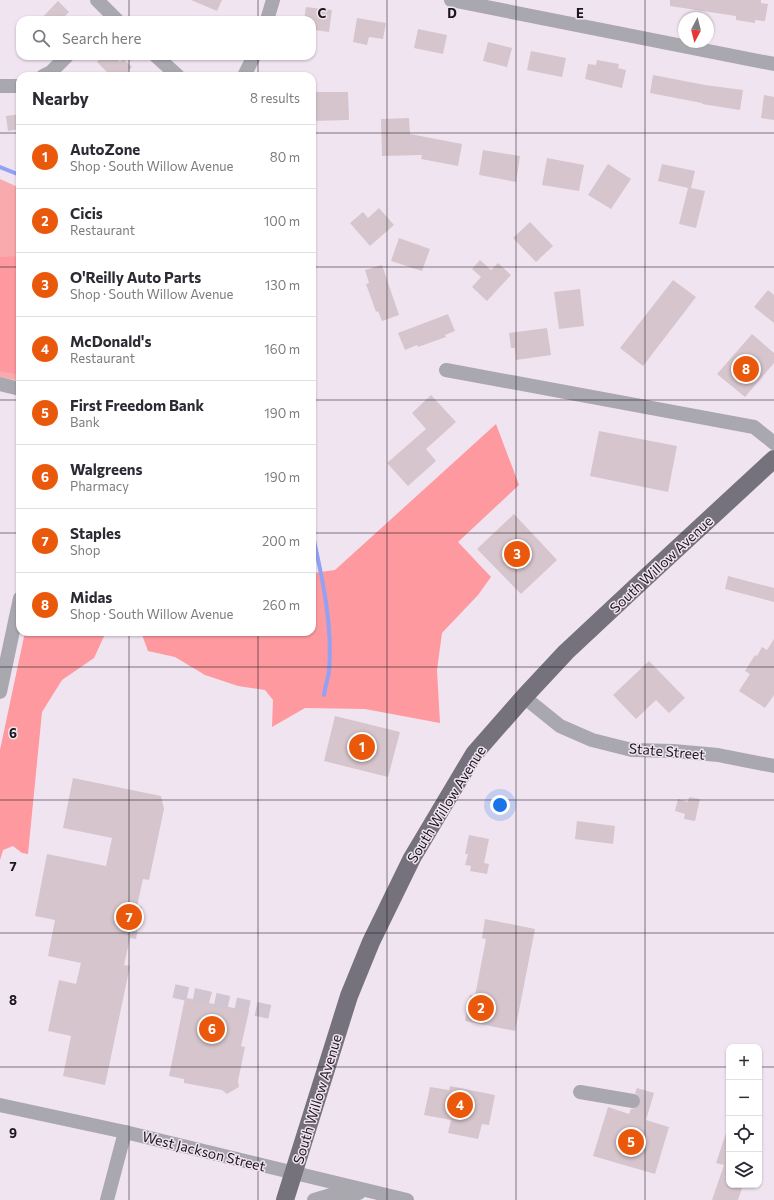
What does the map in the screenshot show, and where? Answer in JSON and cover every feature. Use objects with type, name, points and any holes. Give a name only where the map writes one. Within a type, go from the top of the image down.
[{"type":"main road","name":"South Willow Avenue","points":[[285,1200],[349,996],[376,931],[412,858],[474,754],[524,697],[590,630],[774,459]]},
{"type":"street","points":[[97,0],[109,16]]},
{"type":"street","points":[[267,16],[273,0]]},
{"type":"street","points":[[450,0],[774,64]]},
{"type":"street","points":[[51,72],[63,60]]},
{"type":"street","points":[[160,60],[174,72]]},
{"type":"street","points":[[246,72],[252,60]]},
{"type":"street","points":[[0,86],[16,86]]},
{"type":"street","points":[[446,370],[754,427],[774,443]]},
{"type":"street","points":[[0,384],[16,388]]},
{"type":"street","points":[[0,692],[16,617]]},
{"type":"street","name":"State Street","points":[[524,697],[560,726],[592,740],[632,750],[673,750],[718,755],[774,766]]},
{"type":"street","points":[[580,1092],[633,1101]]},
{"type":"street","name":"West Jackson Street","points":[[0,1105],[125,1132],[407,1200]]},
{"type":"street","points":[[107,1200],[125,1132]]},
{"type":"street","points":[[314,1200],[331,1195],[377,1193]]},
{"type":"shaded area","points":[[0,179],[16,186],[16,380],[0,377]]},
{"type":"shaded area","points":[[16,256],[16,374],[0,371],[0,257]]},
{"type":"shaded area","points":[[496,424],[519,485],[458,542],[491,577],[478,595],[442,633],[437,670],[440,723],[365,709],[305,708],[272,727],[273,700],[265,690],[238,686],[205,675],[175,657],[148,651],[142,636],[316,636],[316,573],[335,570]]},
{"type":"shaded area","points":[[24,636],[104,636],[94,658],[62,680],[42,712],[28,854],[22,853],[13,846],[3,850],[0,860],[0,750]]},
{"type":"building","points":[[191,0],[222,0],[217,11]]},
{"type":"building","points":[[670,0],[761,0],[761,3],[768,4],[765,21],[755,20],[755,23],[736,20],[736,16],[670,6]]},
{"type":"building","points":[[58,1],[69,12],[65,16],[44,16]]},
{"type":"building","points":[[306,7],[332,10],[329,32],[316,30],[316,16],[305,16]]},
{"type":"building","points":[[357,18],[386,23],[383,39],[369,37],[367,45],[353,42]]},
{"type":"building","points":[[418,29],[447,35],[443,54],[414,48]]},
{"type":"building","points":[[488,42],[512,48],[507,67],[483,61]]},
{"type":"building","points":[[531,51],[566,58],[562,77],[527,70]]},
{"type":"building","points":[[99,60],[118,60],[120,62],[124,60],[132,67],[128,71],[129,72],[107,72],[97,62]]},
{"type":"building","points":[[597,60],[619,64],[618,68],[626,70],[622,88],[585,79],[588,64],[596,65]]},
{"type":"building","points":[[653,75],[705,85],[743,90],[740,110],[650,93]]},
{"type":"building","points":[[316,92],[348,92],[349,120],[316,121]]},
{"type":"building","points":[[764,95],[774,97],[774,120],[761,118]]},
{"type":"building","points":[[16,115],[16,130],[8,131],[6,116]]},
{"type":"building","points":[[409,118],[410,134],[462,144],[458,166],[421,159],[422,155],[382,156],[381,119]]},
{"type":"building","points":[[483,150],[520,156],[516,182],[479,175]]},
{"type":"building","points":[[547,158],[584,165],[579,191],[542,185]]},
{"type":"building","points":[[608,164],[631,179],[611,209],[588,195]]},
{"type":"building","points":[[662,164],[695,171],[691,188],[705,191],[696,228],[679,224],[688,188],[658,181]]},
{"type":"building","points":[[379,208],[394,225],[370,246],[350,223],[363,212],[368,218]]},
{"type":"building","points":[[530,222],[553,246],[536,262],[513,238]]},
{"type":"building","points":[[399,238],[430,249],[422,271],[391,261]]},
{"type":"building","points":[[480,260],[491,270],[498,263],[511,275],[487,301],[472,287],[481,277],[472,269]]},
{"type":"building","points":[[382,265],[399,315],[382,321],[378,311],[376,312],[366,284],[369,283],[365,270]]},
{"type":"building","points":[[673,280],[696,297],[643,366],[620,348]]},
{"type":"building","points":[[580,289],[584,326],[559,329],[554,292]]},
{"type":"building","points":[[768,290],[774,295],[774,323],[754,307]]},
{"type":"building","points":[[448,314],[455,331],[445,335],[446,337],[405,350],[398,333]]},
{"type":"building","points":[[547,328],[551,355],[516,360],[515,348],[511,348],[509,333]]},
{"type":"building","points":[[752,334],[774,353],[774,363],[745,397],[717,374]]},
{"type":"building","points":[[431,395],[456,422],[426,449],[436,461],[408,486],[387,463],[426,429],[412,413]]},
{"type":"building","points":[[599,431],[677,446],[668,492],[590,476]]},
{"type":"building","points":[[514,514],[557,560],[521,594],[477,549]]},
{"type":"building","points":[[728,576],[774,588],[774,602],[725,589]]},
{"type":"building","points":[[774,639],[774,695],[765,708],[739,691],[750,674],[745,671],[755,655],[757,656],[762,647],[767,650]]},
{"type":"building","points":[[649,661],[685,698],[669,713],[656,700],[636,719],[613,695]]},
{"type":"building","points":[[335,716],[400,732],[388,777],[324,761]]},
{"type":"building","points":[[73,778],[161,796],[164,809],[149,880],[143,879],[137,906],[142,907],[136,939],[130,938],[124,965],[130,966],[105,1085],[63,1076],[71,1036],[48,1031],[59,980],[76,984],[81,963],[48,956],[55,920],[35,916],[47,854],[106,866],[112,838],[63,828]]},
{"type":"building","points":[[689,797],[700,799],[695,821],[684,819],[685,814],[675,811],[678,799],[688,802]]},
{"type":"building","points":[[577,821],[615,826],[613,844],[575,839]]},
{"type":"building","points":[[469,835],[489,839],[484,863],[489,864],[487,874],[470,871],[471,866],[465,865],[468,854],[465,854]]},
{"type":"building","points":[[485,919],[535,929],[515,1031],[465,1021],[470,995],[475,996],[486,939],[482,938]]},
{"type":"building","points":[[195,988],[212,992],[209,1003],[249,1011],[241,1046],[245,1047],[238,1081],[239,1087],[227,1094],[222,1090],[184,1083],[184,1079],[169,1076],[185,998],[193,999]]},
{"type":"building","points":[[450,1086],[495,1095],[489,1125],[482,1124],[478,1139],[448,1133],[451,1120],[424,1115],[430,1087],[449,1090]]},
{"type":"building","points":[[637,1088],[654,1093],[646,1120],[669,1127],[655,1174],[593,1156],[608,1107],[629,1114],[631,1109],[636,1109],[641,1103],[641,1098],[635,1093]]},
{"type":"building","points":[[726,1133],[726,1188],[742,1188],[738,1200],[712,1200],[724,1165],[716,1163]]},
{"type":"waterway","points":[[0,167],[16,173]]},
{"type":"waterway","points":[[316,551],[326,601],[330,653],[329,671],[324,695]]},
{"type":"tunnel","points":[[174,991],[275,1013]]},
{"type":"tunnel","points":[[633,1101],[650,1106]]},
{"type":"place","name":"Midas","points":[[746,369]]},
{"type":"place","name":"O'Reilly Auto Parts","points":[[517,554]]},
{"type":"place","name":"AutoZone","points":[[362,747]]},
{"type":"place","name":"Staples","points":[[129,917]]},
{"type":"place","name":"Cicis","points":[[481,1008]]},
{"type":"place","name":"Walgreens","points":[[212,1029]]},
{"type":"place","name":"McDonald's","points":[[460,1105]]},
{"type":"place","name":"First Freedom Bank","points":[[631,1142]]}]
